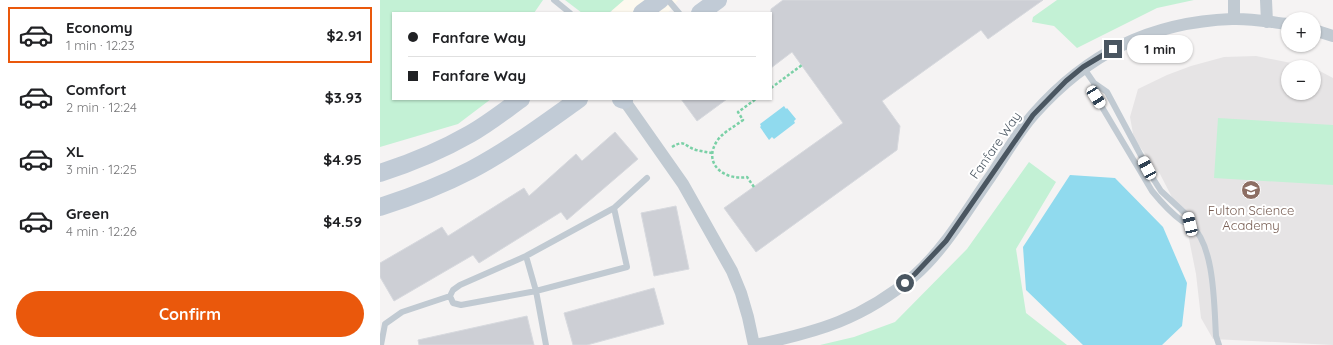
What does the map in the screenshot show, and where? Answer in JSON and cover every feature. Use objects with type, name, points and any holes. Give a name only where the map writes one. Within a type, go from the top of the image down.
[{"type":"main road","points":[[643,12],[660,0]]},
{"type":"main road","points":[[701,12],[718,0]]},
{"type":"main road","points":[[380,173],[447,146],[471,133],[520,100]]},
{"type":"main road","points":[[380,207],[424,192],[471,170],[521,140],[578,100]]},
{"type":"street","points":[[1234,0],[1234,19]]},
{"type":"street","points":[[1266,0],[1267,22]]},
{"type":"street","name":"Fanfare Way","points":[[754,345],[826,328],[850,318],[884,298],[915,274],[946,241],[1033,115],[1066,81],[1083,67],[1113,49],[1137,38],[1182,25],[1206,21],[1234,19],[1281,23]]},
{"type":"street","points":[[1321,32],[1333,36]]},
{"type":"street","points":[[624,100],[683,184],[732,271],[747,311],[754,345]]},
{"type":"lane","points":[[554,0],[569,12]]},
{"type":"lane","points":[[668,0],[678,12]]},
{"type":"lane","points":[[1083,67],[1094,83],[1107,92],[1154,180],[1161,190],[1188,216],[1190,224],[1200,236],[1210,265],[1216,336],[1219,345]]},
{"type":"lane","points":[[1094,83],[1096,97],[1152,191],[1162,203],[1183,221],[1190,224]]},
{"type":"lane","points":[[381,345],[385,324],[402,312],[450,296],[453,290],[460,286],[526,256],[614,208],[647,178]]},
{"type":"lane","points":[[450,296],[453,303],[461,305],[536,291],[627,268],[614,208]]},
{"type":"lane","points":[[526,256],[536,291],[546,345]]},
{"type":"path","points":[[772,87],[802,65]]},
{"type":"path","points":[[754,187],[747,176],[734,178],[723,174],[714,162],[712,153],[721,136],[743,120],[738,112],[755,100]]},
{"type":"path","points":[[672,148],[679,143],[684,143],[694,149],[712,153]]},
{"type":"shaded area","points":[[612,0],[678,0],[669,12],[612,12]]},
{"type":"shaded area","name":"Fulton Science Academy","points":[[1256,56],[1281,61],[1281,100],[1321,100],[1321,72],[1333,78],[1333,345],[1213,339],[1201,318],[1196,274],[1188,234],[1177,207],[1160,174],[1134,139],[1130,117],[1138,89],[1167,75],[1191,66],[1224,57]]},
{"type":"green space","points":[[380,0],[543,0],[535,12],[392,12],[392,100],[490,100],[458,124],[380,147]]},
{"type":"green space","points":[[565,0],[624,0],[610,12],[581,12]]},
{"type":"green space","points":[[1057,0],[1194,0],[1157,8],[1077,48],[1054,26],[1032,22],[1033,17]]},
{"type":"green space","points":[[1218,118],[1333,125],[1333,185],[1214,178]]},
{"type":"green space","points":[[1029,162],[1056,182],[1016,249],[1026,313],[1067,345],[820,345],[854,337],[895,322],[967,249]]},
{"type":"water","points":[[784,106],[796,119],[794,121],[795,123],[774,139],[772,137],[769,140],[760,127],[760,124]]},
{"type":"water","points":[[1070,175],[1115,178],[1163,227],[1187,283],[1182,326],[1162,345],[1083,345],[1026,290],[1023,247]]},
{"type":"building","points":[[783,0],[1043,0],[988,39],[981,30],[882,101],[900,126],[897,150],[756,252],[724,208],[843,123],[792,52],[772,67],[771,9]]},
{"type":"building","points":[[682,100],[726,100],[697,121]]},
{"type":"building","points":[[615,132],[638,159],[567,220],[561,212],[479,263],[473,255],[394,301],[380,277],[380,263],[442,227],[448,236],[524,188],[529,196],[576,154],[582,161]]},
{"type":"building","points":[[676,206],[689,269],[654,276],[641,213]]},
{"type":"building","points":[[654,288],[664,324],[587,345],[573,345],[564,313]]},
{"type":"building","points":[[527,316],[534,345],[419,345],[418,340]]},
{"type":"place","name":"Fulton Science Academy","points":[[1251,190]]},
{"type":"route","points":[[905,283],[946,241],[1033,115],[1066,81],[1083,67],[1113,49]]}]
